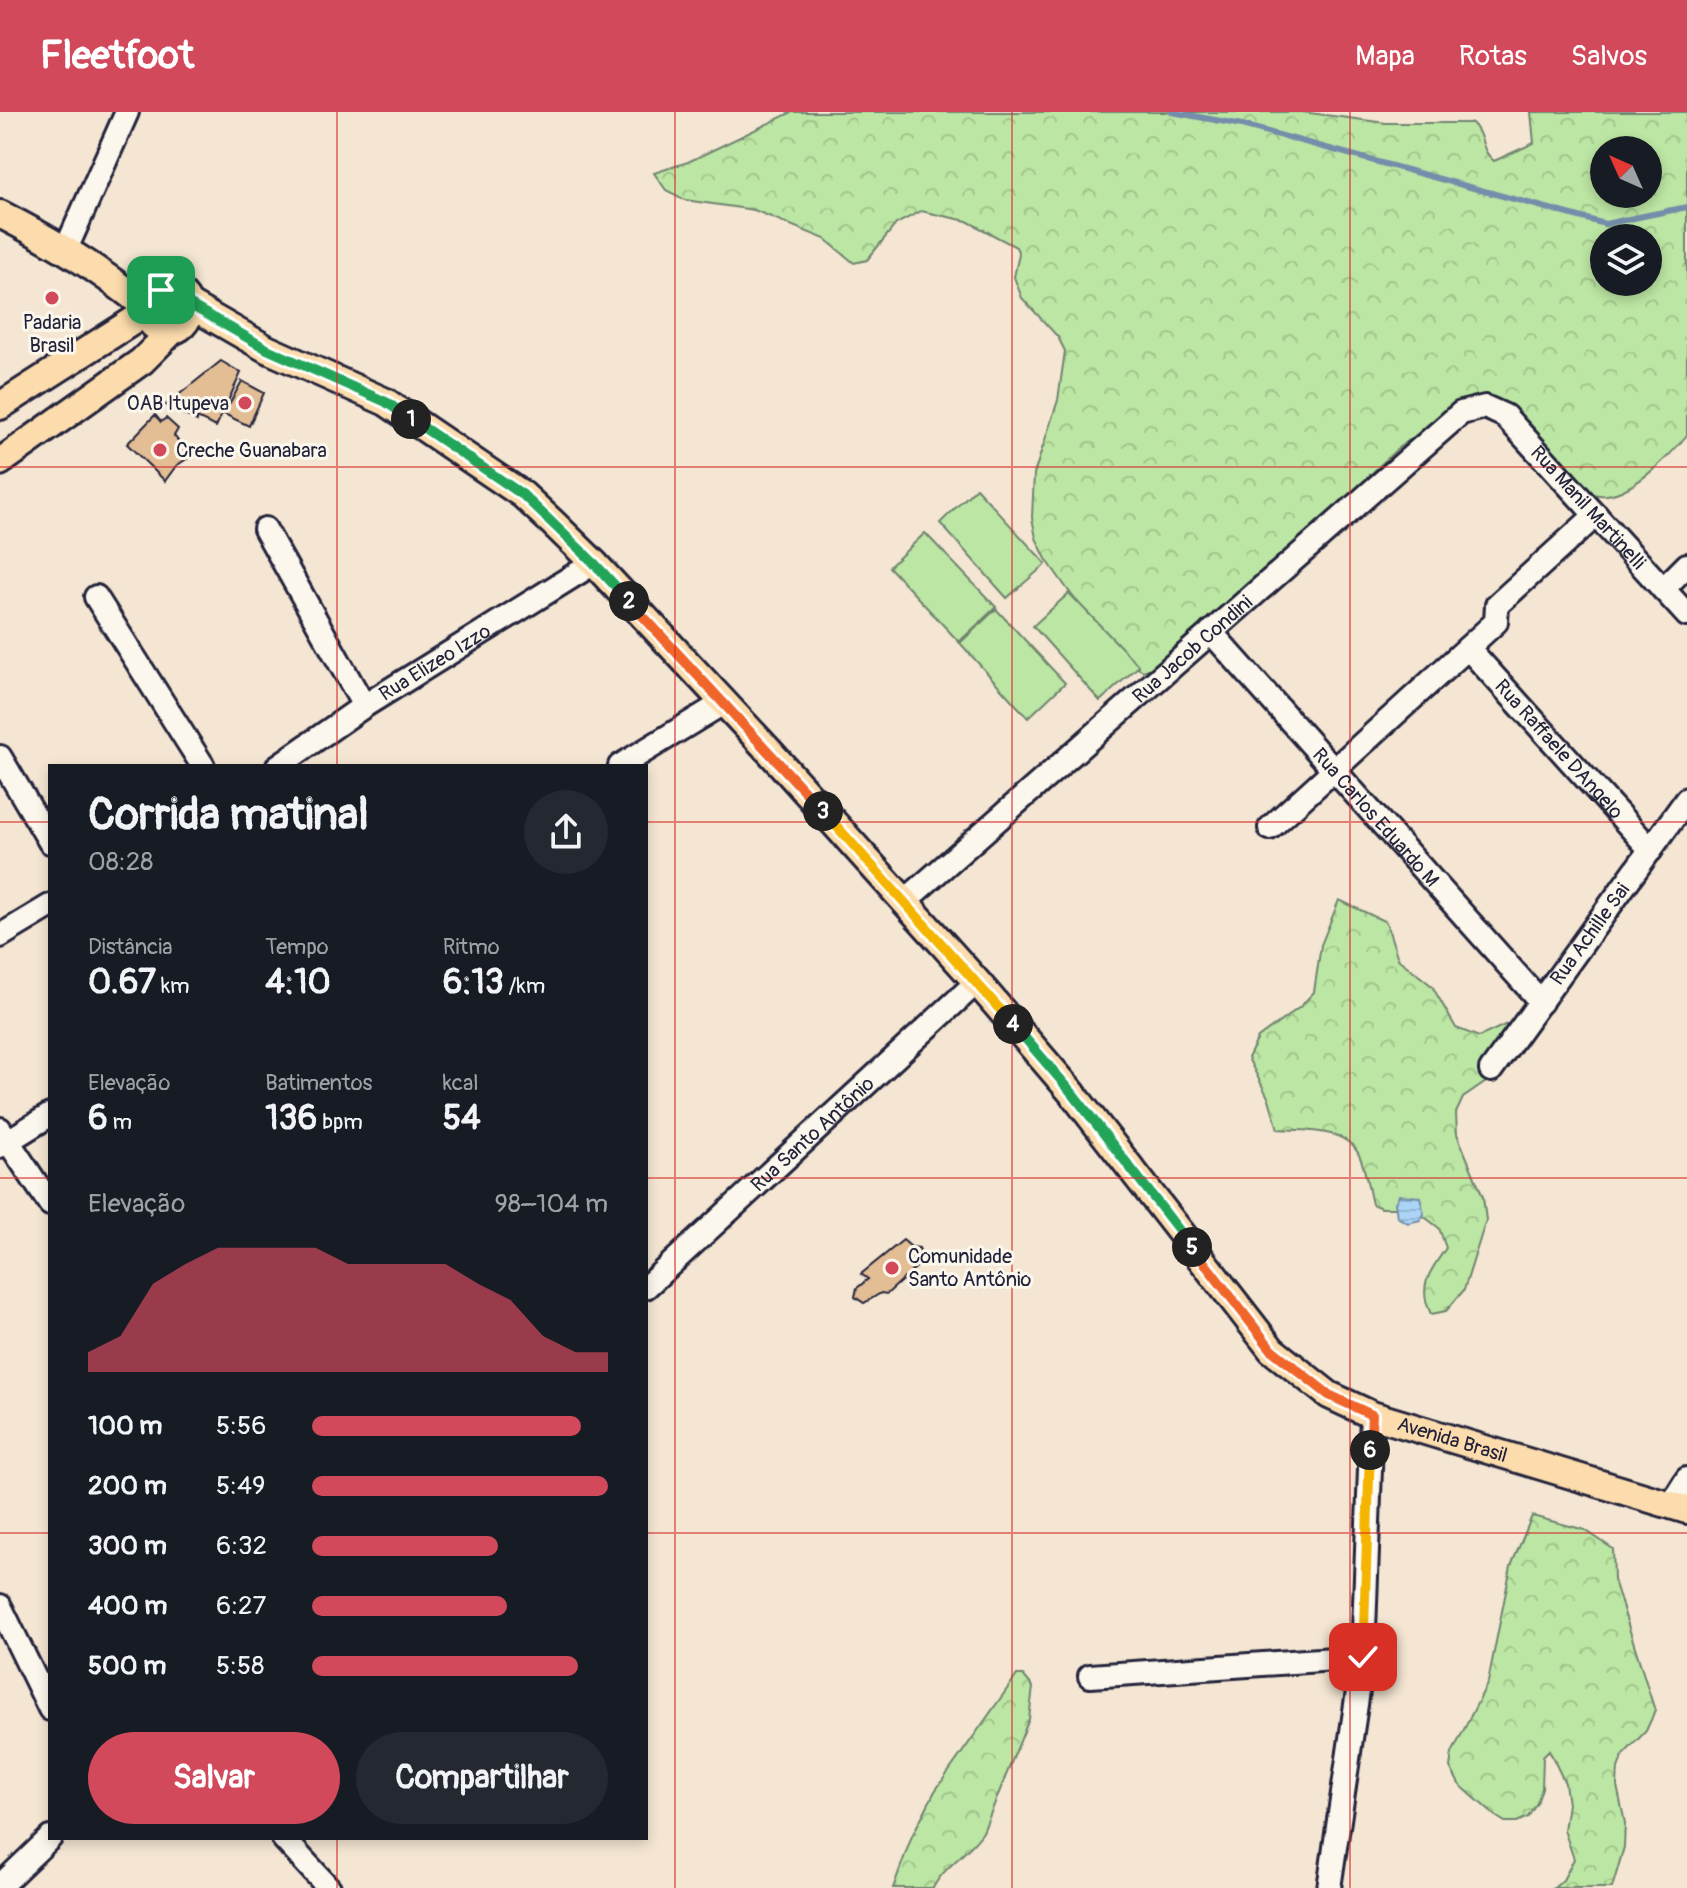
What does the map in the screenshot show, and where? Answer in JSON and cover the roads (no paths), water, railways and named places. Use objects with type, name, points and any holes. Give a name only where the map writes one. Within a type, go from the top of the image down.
[{"type":"main road","name":"Avenida Brasil","points":[[0,214],[177,312],[386,402],[523,495],[594,563],[905,901],[1073,1094],[1272,1350],[1329,1395],[1372,1415],[1679,1508]]},
{"type":"main road","name":"Avenida Brasil","points":[[66,249],[104,273],[147,310],[148,318],[157,328],[177,312]]},
{"type":"main road","points":[[0,406],[147,310]]},
{"type":"main road","points":[[1,459],[142,361],[177,312]]},
{"type":"street","points":[[66,249],[127,112]]},
{"type":"street","name":"Rua Manil Martinelli","points":[[1485,407],[1505,416],[1687,615]]},
{"type":"street","name":"Rua Jacob Condini","points":[[905,901],[1461,413],[1485,407]]},
{"type":"street","points":[[1270,828],[1496,622],[1497,605],[1596,515]]},
{"type":"street","points":[[265,529],[364,706]]},
{"type":"street","name":"Rua Elizeo Izzo","points":[[281,764],[364,706],[594,563]]},
{"type":"street","points":[[1663,589],[1687,565]]},
{"type":"street","points":[[96,597],[202,764]]},
{"type":"street","name":"Rua Carlos Eduardo M","points":[[1211,632],[1541,1002]]},
{"type":"street","name":"Rua Raffaele DAngelo","points":[[1468,648],[1651,850]]},
{"type":"street","points":[[623,764],[723,703]]},
{"type":"street","points":[[0,757],[48,839]]},
{"type":"street","name":"Rua Achille Sai","points":[[1491,1070],[1687,799]]},
{"type":"street","points":[[0,936],[48,907]]},
{"type":"street","name":"Rua Santo Antônio","points":[[648,1285],[977,982]]},
{"type":"street","points":[[48,1116],[3,1139],[48,1201]]},
{"type":"street","points":[[1329,1888],[1363,1657],[1372,1415]]},
{"type":"street","points":[[1679,1508],[1687,1479]]},
{"type":"street","points":[[0,1606],[48,1705]]},
{"type":"street","points":[[1090,1676],[1363,1657]]},
{"type":"street","points":[[0,1886],[48,1840]]},
{"type":"street","points":[[285,1840],[329,1888]]},
{"type":"water","points":[[1399,1195],[1420,1197],[1424,1214],[1420,1220],[1408,1223],[1397,1217],[1395,1203]]},
{"type":"waterway","points":[[1172,112],[1242,125],[1605,224],[1687,207]]},
{"type":"place","name":"Padaria Brasil","points":[[52,298]]},
{"type":"place","name":"OAB Itupeva","points":[[245,403]]},
{"type":"place","name":"Creche Guanabara","points":[[160,450]]},
{"type":"place","name":"Comunidade Santo Antônio","points":[[892,1268]]}]
